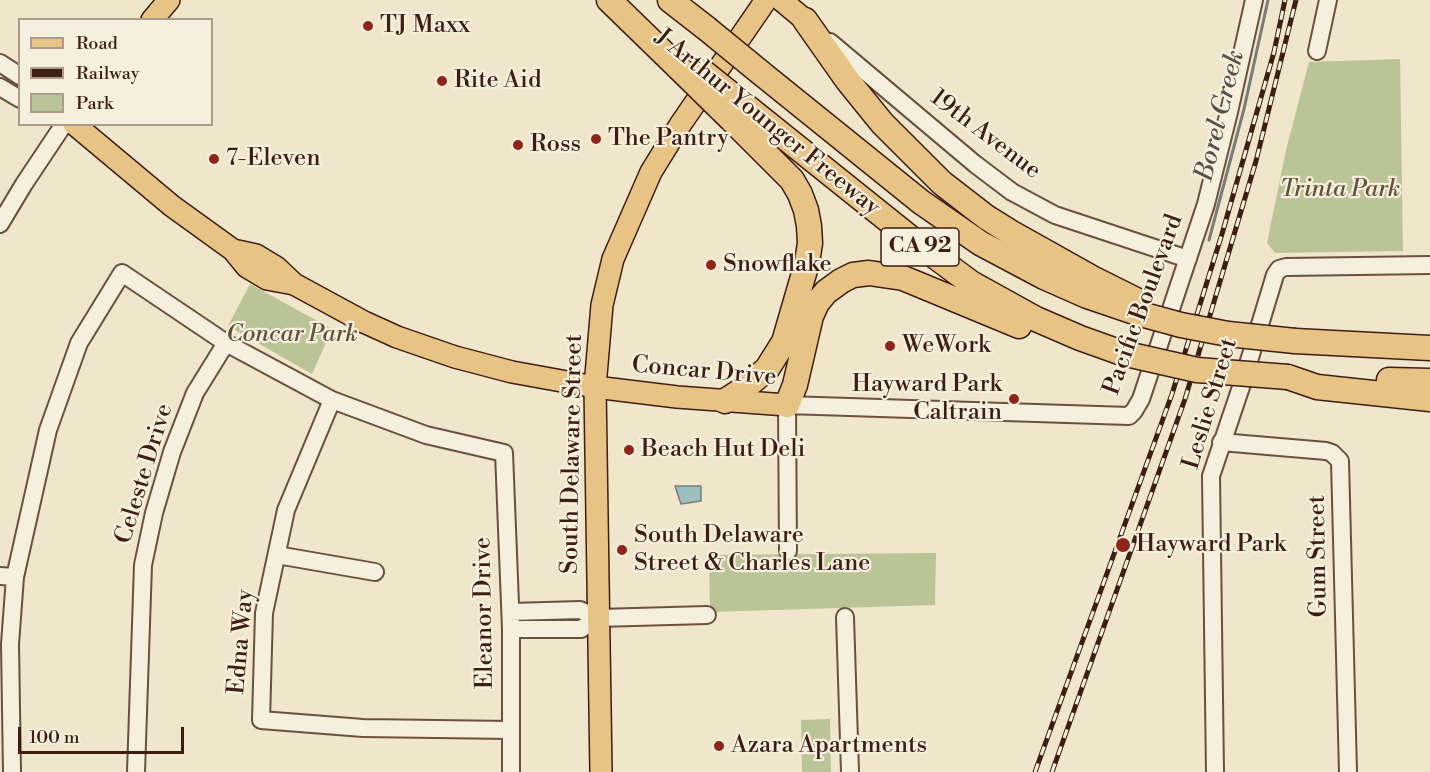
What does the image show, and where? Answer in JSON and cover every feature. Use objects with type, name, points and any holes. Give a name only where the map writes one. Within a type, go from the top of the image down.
[{"type":"highway","points":[[609,0],[736,111],[792,180],[806,210],[810,243],[807,262],[784,342],[776,357],[754,380],[725,401]]},
{"type":"highway","name":"J Arthur Younger Freeway","points":[[614,0],[682,63]]},
{"type":"highway","name":"J Arthur Younger Freeway","points":[[670,0],[921,202],[980,243],[1054,282],[1139,308]]},
{"type":"highway","points":[[805,20],[848,81],[882,123],[942,183],[986,217],[1139,308],[1166,311],[1204,330],[1228,334],[1430,348]]},
{"type":"highway","name":"J Arthur Younger Freeway","points":[[736,111],[971,284],[1036,319],[1121,356],[1197,370],[1288,377],[1430,381]]},
{"type":"highway","points":[[787,405],[795,385],[809,323],[817,303],[826,292],[853,275],[869,273],[903,278],[1038,334],[1086,350],[1121,356]]},
{"type":"highway","points":[[787,405],[784,385],[795,309]]},
{"type":"highway","points":[[1297,337],[1430,331]]},
{"type":"highway","points":[[1288,377],[1317,387],[1430,399]]},
{"type":"main road","points":[[154,18],[169,0]]},
{"type":"main road","name":"South Delaware Street","points":[[602,772],[595,387],[602,305],[613,260],[651,172],[680,125],[766,0]]},
{"type":"main road","name":"19th Avenue","points":[[781,0],[805,20]]},
{"type":"main road","name":"Concar Drive","points":[[76,126],[172,206],[233,250],[256,255],[276,267],[294,284],[364,322],[433,351],[512,372],[595,387],[725,401],[787,405]]},
{"type":"street","name":"Pacific Boulevard","points":[[1129,416],[1141,399],[1188,259],[1220,148],[1254,0]]},
{"type":"street","points":[[1317,51],[1328,0]]},
{"type":"street","name":"19th Avenue","points":[[805,20],[849,60],[1012,192],[1055,215],[1188,259]]},
{"type":"street","points":[[0,63],[18,75]]},
{"type":"street","points":[[0,87],[18,98]]},
{"type":"street","points":[[0,225],[63,126]]},
{"type":"street","name":"Leslie Street","points":[[1215,772],[1210,486],[1213,466],[1242,384],[1275,275],[1279,269],[1286,267],[1430,265]]},
{"type":"street","points":[[12,772],[7,585],[48,430],[79,343],[122,273],[226,343],[332,400]]},
{"type":"street","name":"Celeste Drive","points":[[136,772],[142,565],[172,452],[195,393],[226,343]]},
{"type":"street","name":"Eleanor Drive","points":[[332,400],[426,435],[504,453],[511,612],[511,772]]},
{"type":"street","name":"Edna Way","points":[[332,400],[286,510],[264,613],[261,720],[363,728],[510,730]]},
{"type":"street","points":[[787,405],[788,551]]},
{"type":"street","name":"Concar Drive","points":[[787,405],[1129,416]]},
{"type":"street","name":"Gum Street","points":[[1221,442],[1326,451],[1340,460],[1348,772]]},
{"type":"street","points":[[277,555],[375,572]]},
{"type":"street","points":[[511,612],[580,610],[598,618],[707,615]]},
{"type":"street","points":[[845,616],[850,772]]},
{"type":"street","points":[[511,629],[581,629],[598,618]]},
{"type":"green space","name":"Trinta Park","points":[[1400,59],[1403,251],[1275,253],[1267,243],[1286,150],[1309,62]]},
{"type":"green space","name":"Concar Park","points":[[250,284],[332,329],[312,374],[228,326]]},
{"type":"green space","points":[[936,553],[935,605],[710,612],[709,555]]},
{"type":"green space","points":[[830,719],[831,772],[802,772],[801,720]]},
{"type":"water","points":[[675,486],[701,486],[701,501],[681,504]]},
{"type":"waterway","name":"Borel Creek","points":[[1209,240],[1244,109],[1268,0]]},
{"type":"railway","points":[[1035,772],[1172,394],[1222,234],[1274,52],[1285,0]]},
{"type":"railway","points":[[1052,772],[1185,399],[1256,161],[1296,0]]},
{"type":"place","name":"TJ Maxx","points":[[368,26]]},
{"type":"place","name":"Rite Aid","points":[[442,81]]},
{"type":"place","name":"The Pantry","points":[[596,139]]},
{"type":"place","name":"Ross","points":[[518,145]]},
{"type":"place","name":"7-Eleven","points":[[214,159]]},
{"type":"place","name":"Snowflake","points":[[711,265]]},
{"type":"place","name":"WeWork","points":[[890,346]]},
{"type":"place","name":"Hayward Park Caltrain","points":[[1014,399]]},
{"type":"place","name":"Beach Hut Deli","points":[[629,450]]},
{"type":"place","name":"Hayward Park","points":[[1123,545]]},
{"type":"place","name":"South Delaware Street & Charles Lane","points":[[622,550]]},
{"type":"place","name":"Azara Apartments","points":[[719,746]]}]
